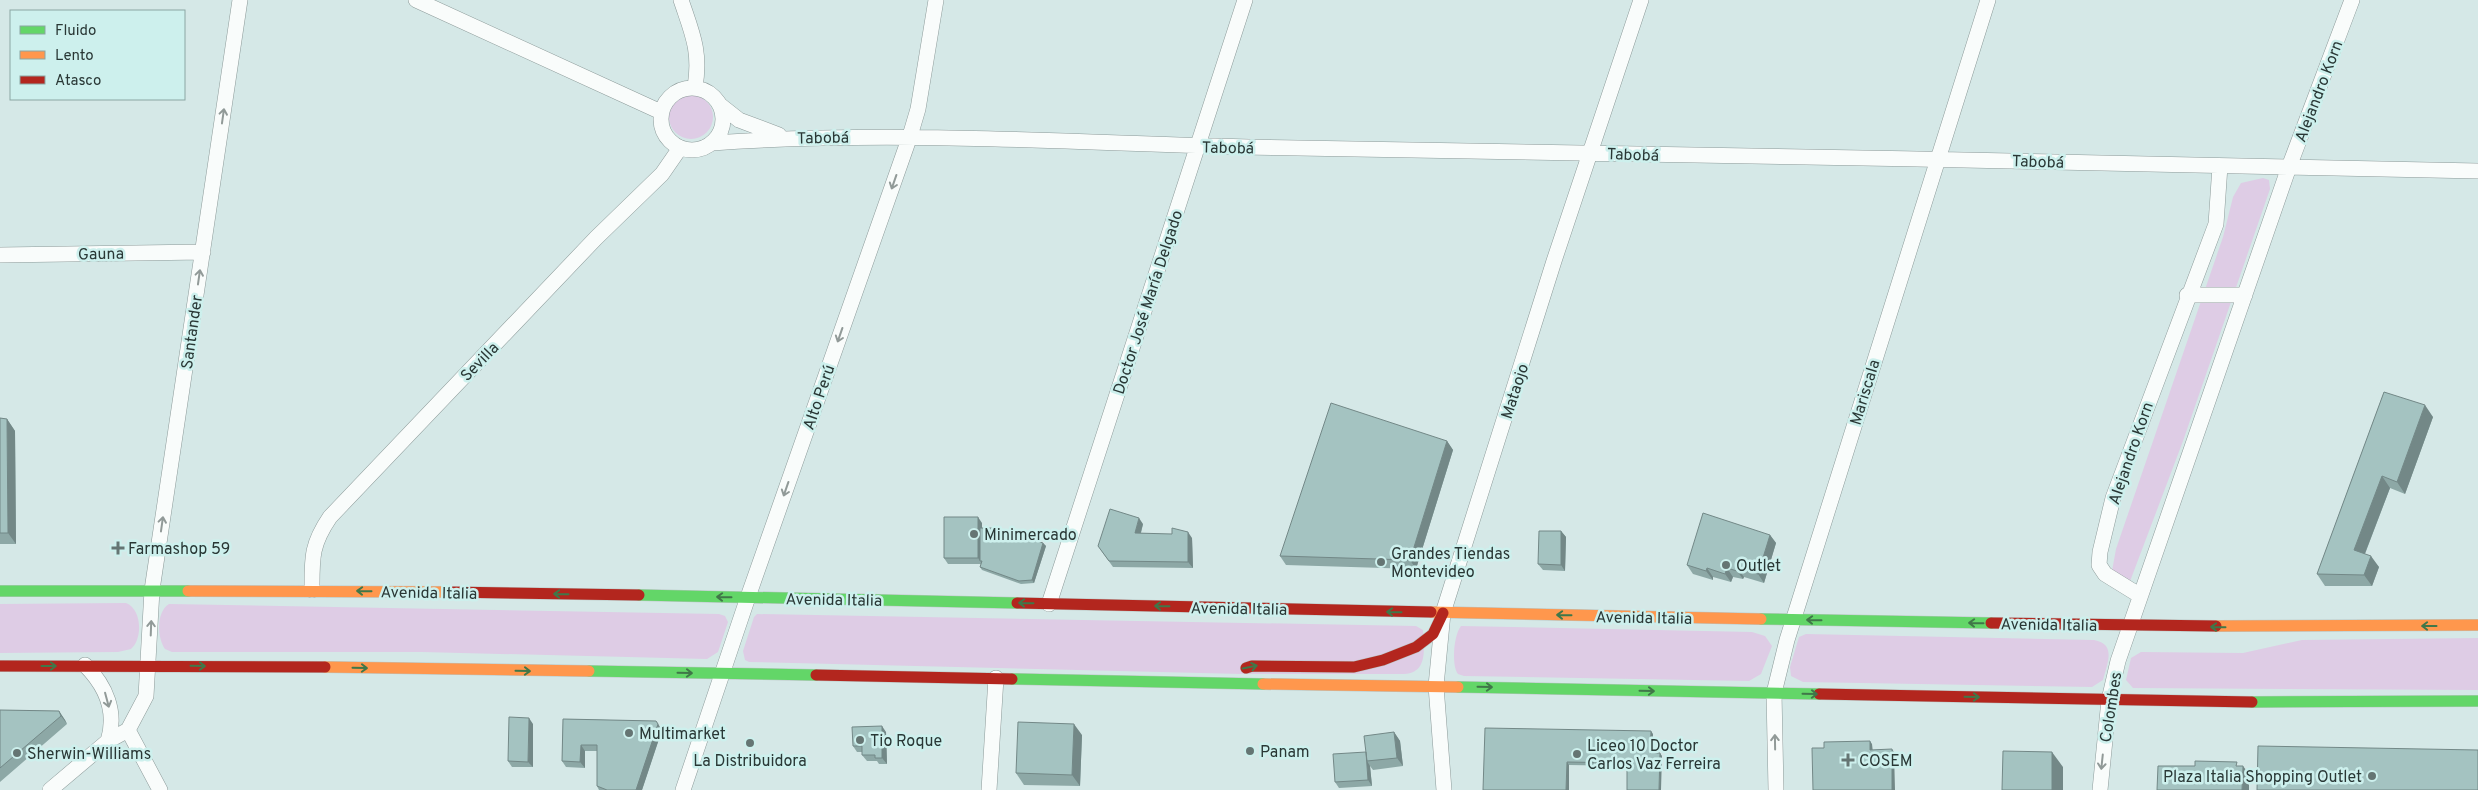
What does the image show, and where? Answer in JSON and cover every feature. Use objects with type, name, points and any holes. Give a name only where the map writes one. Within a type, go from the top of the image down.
[{"type":"main road","name":"Avenida Italia","points":[[0,591],[312,590],[748,597],[2130,626],[2478,625]]},
{"type":"main road","points":[[1204,682],[1252,666],[1354,667],[1382,660],[1416,646],[1433,634],[1443,613]]},
{"type":"main road","points":[[0,666],[722,673],[2109,700],[2363,703],[2478,701]]},
{"type":"street","name":"Santander","points":[[128,730],[146,696],[152,590],[240,0]]},
{"type":"street","points":[[416,0],[661,112]]},
{"type":"street","points":[[680,148],[666,137],[662,129],[661,112],[670,96],[677,91],[695,88],[698,69],[696,45],[681,0]]},
{"type":"street","name":"Alto Perú","points":[[683,790],[748,597],[910,136],[918,110],[936,0]]},
{"type":"street","name":"Doctor José María Delgado","points":[[1049,604],[1245,0]]},
{"type":"street","name":"Mataojo","points":[[1444,790],[1436,686],[1443,613],[1590,152],[1641,0]]},
{"type":"street","name":"Mariscala","points":[[1776,790],[1774,693],[1793,620],[1988,0]]},
{"type":"street","name":"Alejandro Korn","points":[[2130,626],[2139,595],[2289,167],[2352,0]]},
{"type":"street","name":"Tabobá","points":[[695,88],[705,90],[739,120],[788,137]]},
{"type":"street","points":[[712,143],[723,125],[720,104]]},
{"type":"street","name":"Tabobá","points":[[680,148],[697,150],[712,143],[788,137],[910,136],[1197,146],[1937,158],[2478,171]]},
{"type":"street","name":"Sevilla","points":[[312,590],[312,553],[320,531],[330,517],[596,238],[662,174],[680,148]]},
{"type":"street","name":"Alejandro Korn","points":[[2139,595],[2105,574],[2099,565],[2100,552],[2113,498],[2187,295],[2216,224],[2220,166]]},
{"type":"street","name":"Gauna","points":[[0,255],[203,252]]},
{"type":"street","points":[[2187,295],[2245,294]]},
{"type":"street","name":"Colombes","points":[[2100,790],[2109,700],[2118,660],[2130,626]]},
{"type":"street","points":[[85,666],[98,678],[105,691],[111,713],[112,729],[108,741]]},
{"type":"street","points":[[989,790],[996,678]]},
{"type":"street","points":[[50,790],[108,741],[128,730],[160,790]]},
{"type":"shaded area","points":[[695,95],[707,101],[712,108],[712,126],[707,133],[700,138],[687,139],[675,133],[670,126],[669,113],[675,101],[682,96]]},
{"type":"shaded area","points":[[2263,178],[2269,180],[2270,189],[2183,441],[2129,584],[2112,571],[2116,549],[2223,237],[2233,197],[2241,183]]},
{"type":"shaded area","points":[[126,603],[135,611],[139,624],[138,638],[131,649],[118,652],[0,653],[0,604]]},
{"type":"shaded area","points":[[169,604],[719,614],[725,616],[728,622],[718,652],[707,659],[422,652],[172,652],[165,649],[159,632],[162,613]]},
{"type":"shaded area","points":[[757,614],[1416,626],[1423,630],[1424,652],[1421,665],[1412,673],[1404,674],[1242,674],[749,662],[745,660],[743,651],[754,617]]},
{"type":"shaded area","points":[[1461,626],[1752,632],[1765,636],[1772,646],[1761,674],[1749,681],[1464,676],[1458,674],[1454,657],[1457,636]]},
{"type":"shaded area","points":[[1806,634],[2094,640],[2106,646],[2109,656],[2103,680],[2092,687],[1803,682],[1791,676],[1790,667],[1799,637]]},
{"type":"shaded area","points":[[2478,638],[2478,690],[2133,688],[2126,680],[2131,658],[2141,652],[2243,653],[2302,640]]},
{"type":"building","points":[[2384,392],[2425,405],[2397,482],[2382,476],[2354,550],[2371,556],[2364,575],[2317,574]]},
{"type":"building","points":[[1331,403],[1447,441],[1410,560],[1280,556]]},
{"type":"building","points":[[0,418],[7,419],[8,533],[0,533]]},
{"type":"building","points":[[1110,509],[1139,518],[1135,533],[1172,534],[1172,528],[1188,532],[1188,562],[1109,561],[1098,546]]},
{"type":"building","points":[[1703,513],[1770,535],[1758,574],[1737,568],[1737,571],[1727,568],[1725,574],[1707,568],[1706,571],[1687,565]]},
{"type":"building","points":[[944,517],[978,517],[978,558],[944,558]]},
{"type":"building","points":[[980,528],[994,528],[1043,543],[1032,580],[1019,581],[980,567],[982,561],[980,561]]},
{"type":"building","points":[[1539,531],[1561,531],[1561,565],[1538,564]]},
{"type":"building","name":"Sherwin-Williams","points":[[0,710],[59,711],[61,716],[0,768]]},
{"type":"building","points":[[509,717],[529,718],[528,762],[508,761]]},
{"type":"building","points":[[563,719],[656,721],[658,724],[636,790],[607,790],[597,786],[597,745],[581,745],[580,762],[562,761]]},
{"type":"building","points":[[1018,722],[1074,724],[1072,775],[1016,773]]},
{"type":"building","points":[[882,726],[882,758],[875,758],[875,755],[862,755],[862,746],[853,746],[852,727]]},
{"type":"building","points":[[1485,728],[1651,731],[1650,753],[1660,753],[1659,790],[1627,790],[1627,763],[1567,762],[1566,790],[1483,790]]},
{"type":"building","points":[[1394,732],[1397,758],[1367,761],[1364,736]]},
{"type":"building","points":[[1870,741],[1870,750],[1892,749],[1892,790],[1813,790],[1812,748],[1824,748],[1824,742]]},
{"type":"building","name":"Plaza Italia Shopping Outlet","points":[[2258,746],[2478,750],[2478,790],[2257,790]]},
{"type":"building","points":[[2003,751],[2052,752],[2052,790],[2002,790]]},
{"type":"building","points":[[1366,752],[1368,780],[1335,782],[1333,754]]},
{"type":"building","points":[[2195,761],[2237,762],[2236,766],[2243,766],[2242,790],[2157,790],[2158,766],[2195,766]]},
{"type":"traffic: fast","points":[[0,591],[188,591]]},
{"type":"traffic: fast","points":[[639,595],[1017,603]]},
{"type":"traffic: fast","points":[[1761,619],[1991,623]]},
{"type":"traffic: fast","points":[[589,671],[816,675]]},
{"type":"traffic: fast","points":[[1012,679],[1263,684]]},
{"type":"traffic: fast","points":[[1458,687],[1819,694]]},
{"type":"traffic: fast","points":[[2252,702],[2478,701]]},
{"type":"traffic: slow","points":[[188,591],[448,592]]},
{"type":"traffic: slow","points":[[1431,612],[1761,619]]},
{"type":"traffic: slow","points":[[2216,626],[2478,625]]},
{"type":"traffic: slow","points":[[325,667],[589,671]]},
{"type":"traffic: slow","points":[[1263,684],[1458,687]]},
{"type":"traffic: jam","points":[[448,592],[639,595]]},
{"type":"traffic: jam","points":[[1017,603],[1431,612]]},
{"type":"traffic: jam","points":[[1246,668],[1252,666],[1354,667],[1383,660],[1416,647],[1433,634],[1443,613]]},
{"type":"traffic: jam","points":[[1991,623],[2216,626]]},
{"type":"traffic: jam","points":[[0,666],[325,667]]},
{"type":"traffic: jam","points":[[816,675],[1012,679]]},
{"type":"traffic: jam","points":[[1819,694],[2252,702]]},
{"type":"place","name":"Minimercado","points":[[974,534]]},
{"type":"place","name":"Farmashop 59","points":[[118,548]]},
{"type":"place","name":"Grandes Tiendas Montevideo","points":[[1381,562]]},
{"type":"place","name":"Outlet","points":[[1726,565]]},
{"type":"place","name":"Multimarket","points":[[629,733]]},
{"type":"place","name":"Tio Roque","points":[[860,740]]},
{"type":"place","name":"La Distribuidora","points":[[750,743]]},
{"type":"place","name":"Panam","points":[[1250,751]]},
{"type":"place","name":"Sherwin-Williams","points":[[17,753]]},
{"type":"place","name":"Liceo 10 Doctor Carlos Vaz Ferreira","points":[[1577,754]]},
{"type":"place","name":"COSEM","points":[[1848,760]]},
{"type":"place","name":"Plaza Italia Shopping Outlet","points":[[2372,776]]}]
